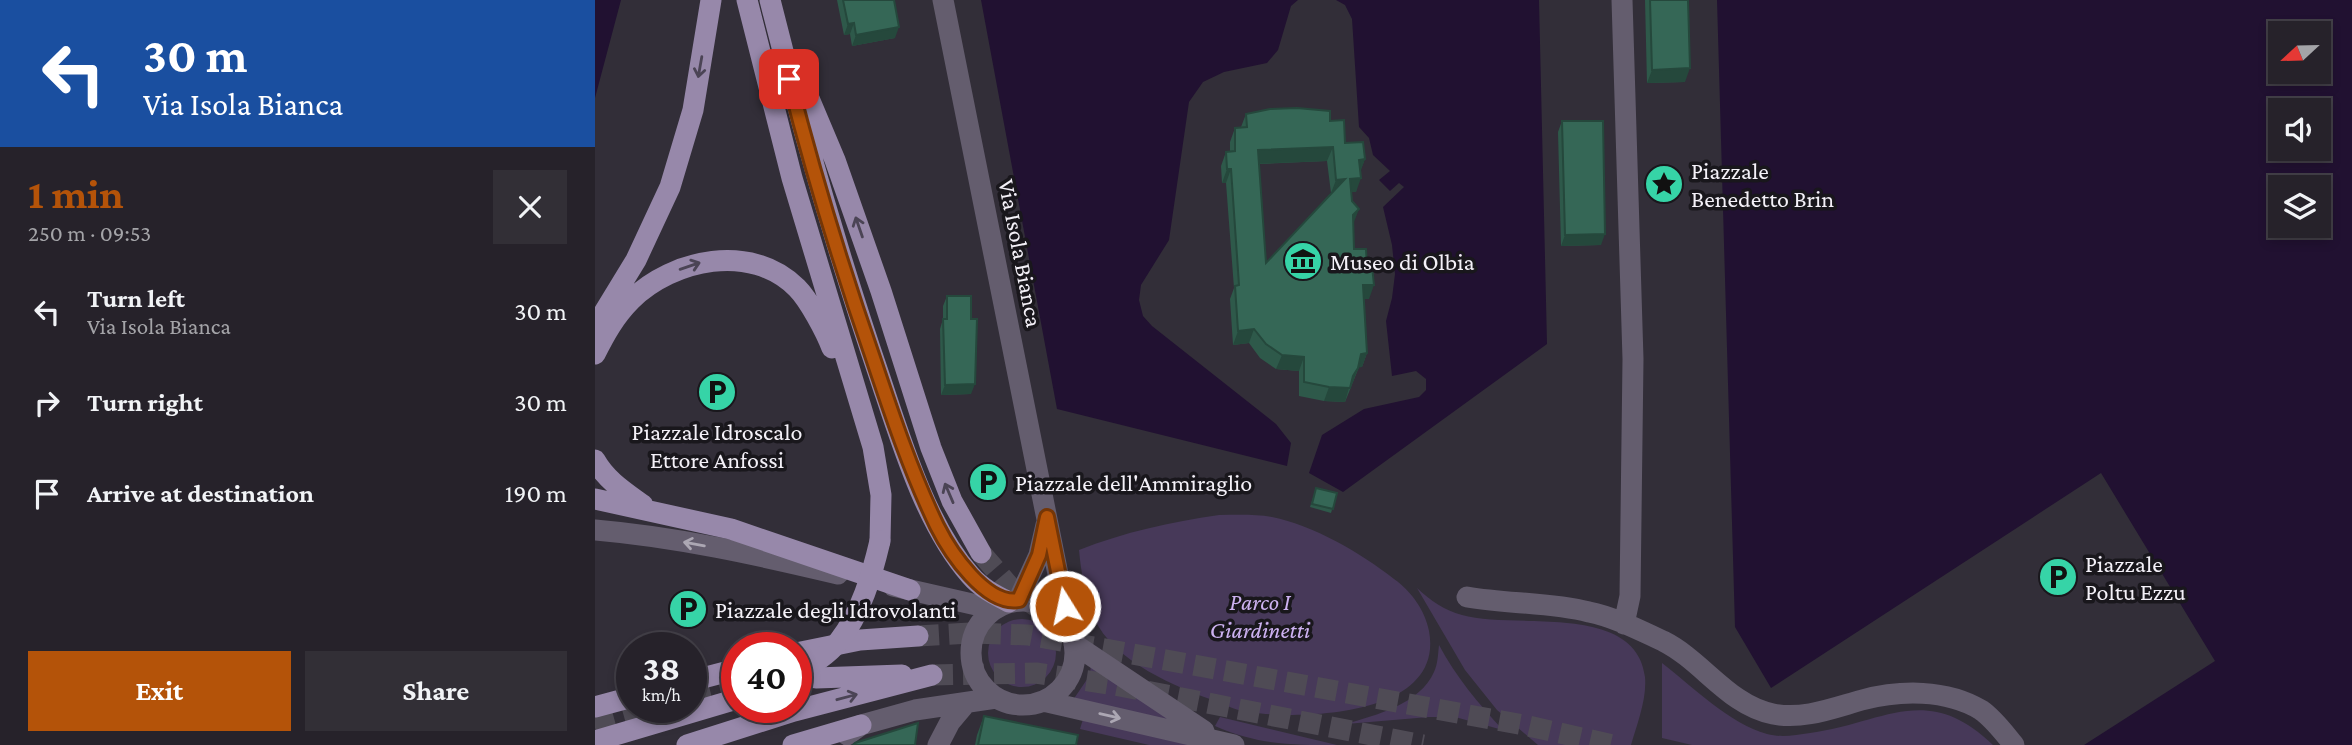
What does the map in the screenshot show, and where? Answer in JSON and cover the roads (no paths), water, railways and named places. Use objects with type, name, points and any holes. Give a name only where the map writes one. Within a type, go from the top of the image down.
[{"type":"main road","points":[[595,327],[636,260],[670,187],[693,110],[711,0]]},
{"type":"main road","points":[[747,0],[823,282],[873,447],[881,506],[880,541],[872,575],[859,607],[839,641],[812,668]]},
{"type":"main road","points":[[756,0],[767,77]]},
{"type":"main road","points":[[770,0],[835,160],[951,501],[981,553]]},
{"type":"main road","points":[[770,0],[802,131],[841,265],[901,442],[938,528],[969,575],[1007,604]]},
{"type":"main road","points":[[595,354],[609,326],[632,300],[657,280],[702,262],[732,260],[766,267],[797,288],[826,333],[873,447]]},
{"type":"main road","points":[[595,460],[600,470],[621,489],[653,512]]},
{"type":"main road","points":[[595,499],[731,529],[910,590]]},
{"type":"main road","points":[[812,650],[860,640],[918,636]]},
{"type":"main road","points":[[812,676],[932,675],[812,706]]},
{"type":"main road","points":[[595,707],[616,701]]},
{"type":"main road","points":[[595,741],[721,704]]},
{"type":"main road","points":[[687,745],[756,723]]},
{"type":"main road","points":[[793,745],[861,725]]},
{"type":"street","name":"Via Isola Bianca","points":[[943,0],[1072,637]]},
{"type":"street","points":[[1622,0],[1633,359],[1630,596],[1624,624]]},
{"type":"street","name":"Via Isola Bianca","points":[[1007,604],[1039,555],[1047,517]]},
{"type":"street","points":[[595,530],[639,534],[761,556],[910,590],[1007,604],[1034,602],[1048,607],[1060,616],[1072,637],[1182,718],[1229,744]]},
{"type":"street","points":[[1467,597],[1589,612],[1624,624],[1666,643],[1705,671],[1721,687],[1747,704],[1771,714],[1808,714],[1885,695],[1940,696],[1961,701],[1981,711],[1993,720],[2014,745]]},
{"type":"street","points":[[1007,604],[982,620],[974,635],[971,659],[979,681],[996,698],[1011,704],[1028,705],[1043,701],[1058,692],[1069,678],[1074,662],[1072,637]]},
{"type":"street","points":[[828,745],[861,725],[915,710],[996,698]]},
{"type":"street","points":[[1043,701],[1229,744]]},
{"type":"street","points":[[937,745],[950,722],[966,703]]},
{"type":"street","points":[[915,710],[925,717],[937,745]]},
{"type":"tunnel","points":[[981,553],[1011,588],[1045,613],[1081,632]]},
{"type":"tunnel","points":[[918,636],[971,633],[1028,635],[1524,725],[1613,745]]},
{"type":"tunnel","points":[[932,675],[1036,673],[1115,685],[1423,745]]},
{"type":"tunnel","points":[[707,697],[721,694]]},
{"type":"tunnel","points":[[595,728],[616,722]]},
{"type":"place","name":"Piazzale Benedetto Brin","points":[[1664,184]]},
{"type":"place","name":"Museo di Olbia","points":[[1303,261]]},
{"type":"place","name":"Piazzale Idroscalo Ettore Anfossi","points":[[717,392]]},
{"type":"place","name":"Piazzale dell'Ammiraglio","points":[[988,482]]},
{"type":"place","name":"Piazzale Poltu Ezzu","points":[[2058,577]]},
{"type":"place","name":"Piazzale degli Idrovolanti","points":[[688,609]]},
{"type":"park label","name":"Parco I Giardinetti","points":[[1260,615]]}]
